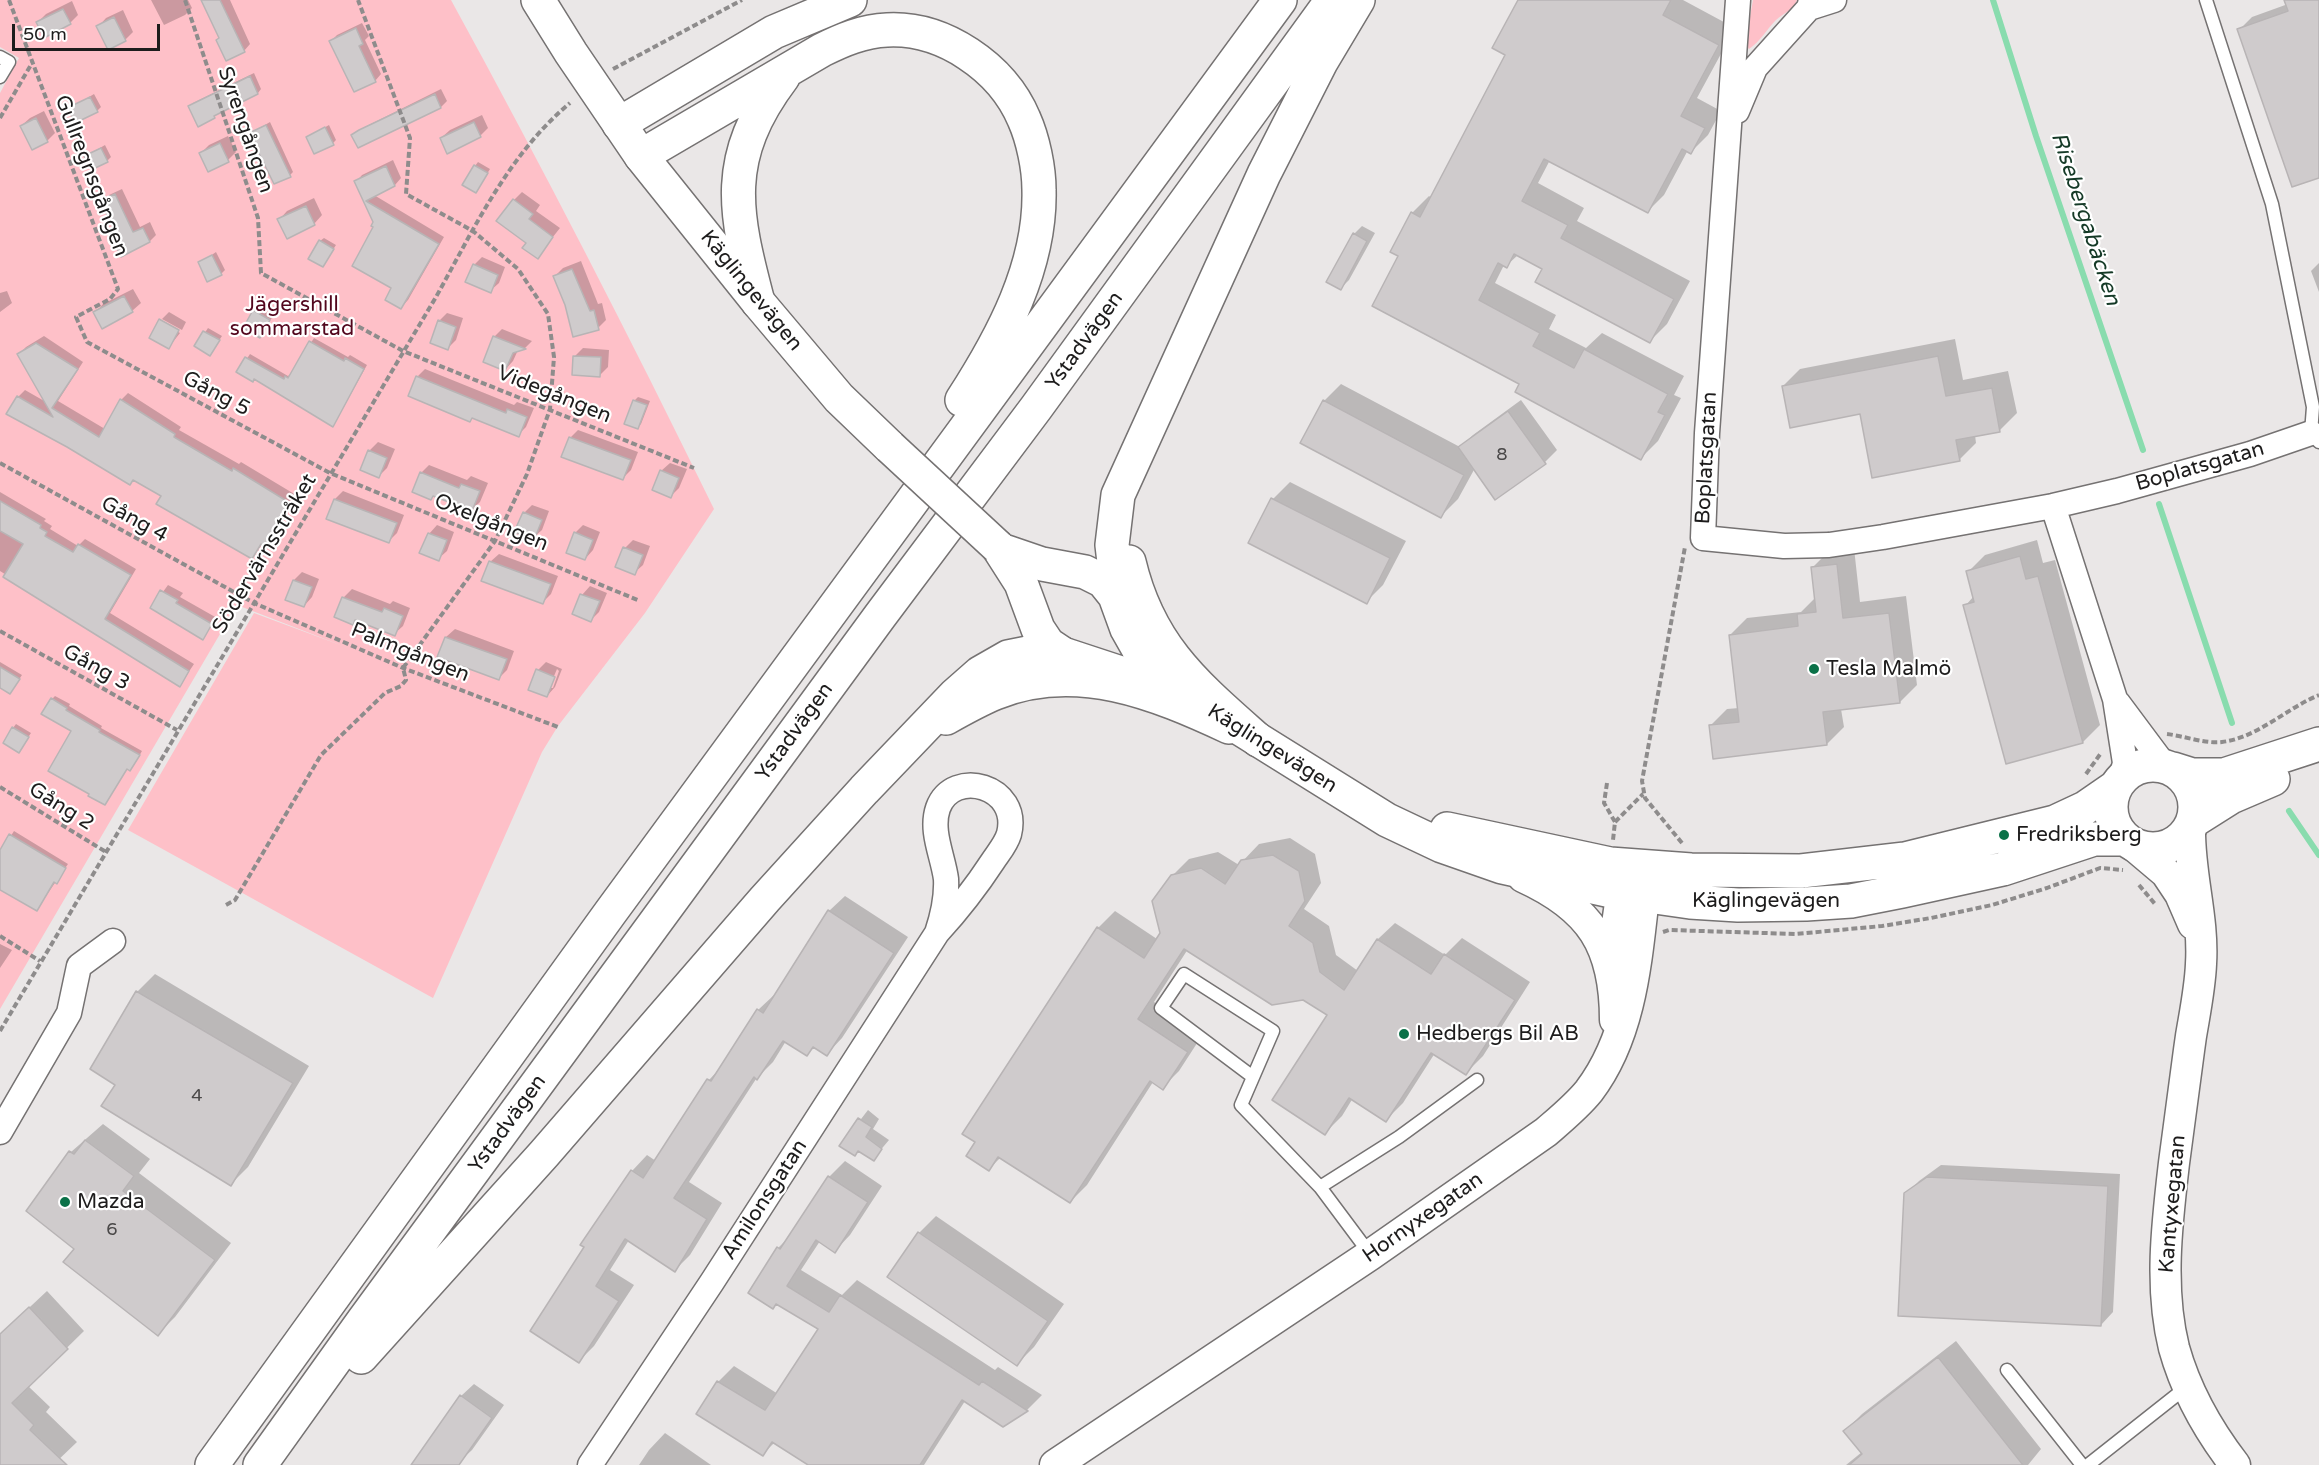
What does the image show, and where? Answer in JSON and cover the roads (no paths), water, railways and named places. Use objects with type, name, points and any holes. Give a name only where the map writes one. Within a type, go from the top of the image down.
[{"type":"main road","name":"Käglingevägen","points":[[538,0],[641,156],[758,302],[839,398],[999,549],[1021,583],[1043,638],[1055,650],[1100,668],[1150,682],[1196,701]]},
{"type":"main road","points":[[619,124],[774,32],[850,0]]},
{"type":"main road","name":"Ystadvägen","points":[[212,1465],[544,1005],[1280,0]]},
{"type":"main road","name":"Ystadvägen","points":[[260,1465],[880,616],[1036,408],[1332,0]]},
{"type":"main road","points":[[268,1465],[391,1322],[544,1154],[765,898],[864,790],[968,682],[999,661],[1021,653],[1084,655],[1100,649],[1106,643],[1116,628],[1119,606],[1112,545],[1118,495],[1264,174],[1320,62],[1358,0]]},
{"type":"main road","points":[[641,156],[841,40],[887,30],[913,32],[938,38],[976,59],[995,76],[1011,96],[1024,118],[1036,162],[1039,189],[1036,226],[1028,267],[1010,316],[978,375],[849,566],[827,617]]},
{"type":"main road","points":[[758,302],[741,239],[738,181],[743,152],[754,123],[770,94],[788,71]]},
{"type":"main road","points":[[1152,423],[1127,510],[1127,552],[1138,597],[1155,633],[1172,657],[1206,694],[1258,740]]},
{"type":"main road","name":"Käglingevägen","points":[[999,549],[1042,564],[1095,576],[1110,588],[1131,638],[1140,652],[1196,701],[1348,797],[1387,820],[1442,846],[1502,867],[1556,880],[1635,880],[1691,870],[1801,871],[1905,859],[2055,822],[2085,808],[2118,783]]},
{"type":"main road","points":[[921,732],[996,692],[1041,681],[1078,679],[1125,686],[1154,695],[1258,740]]},
{"type":"main road","points":[[2319,744],[2224,775],[2192,775],[2169,767],[2142,765],[2131,770],[2118,783],[2110,811],[2114,825],[2130,853],[2171,846],[2182,838],[2191,825],[2231,797],[2319,758]]},
{"type":"main road","points":[[2169,767],[2185,779],[2191,788],[2195,805],[2191,825]]},
{"type":"main road","name":"Käglingevägen","points":[[1348,797],[1445,828],[1610,864],[1635,880],[1690,902],[1738,905],[1851,901],[2003,868],[2094,839],[2130,853]]},
{"type":"street","name":"Boplatsgatan","points":[[1738,0],[1707,433],[1703,538],[1784,546],[1829,545],[1882,537],[2053,506],[2315,438]]},
{"type":"street","points":[[1810,4],[1834,0]]},
{"type":"street","name":"Boplatsgatan","points":[[1728,133],[1755,68],[1810,4]]},
{"type":"street","points":[[2053,506],[2115,699],[2125,763],[2118,783]]},
{"type":"street","points":[[2115,699],[2169,767]]},
{"type":"street","name":"Amilonsgatan","points":[[590,1465],[712,1282],[937,933],[972,894],[1006,841],[1010,824],[1008,808],[1004,800],[991,789],[961,787],[945,796],[939,806],[935,825],[946,879],[946,896],[944,912],[937,933]]},
{"type":"street","name":"Kantyxegatan","points":[[2191,825],[2190,849],[2201,924],[2201,965],[2165,1254],[2168,1304],[2174,1348],[2188,1386],[2203,1419],[2235,1465]]},
{"type":"street","name":"Kantyxegatan","points":[[2130,853],[2166,873],[2180,894],[2193,923],[2201,965]]},
{"type":"street","points":[[1502,867],[1547,888],[1593,927],[1602,946],[1615,999],[1612,1052]]},
{"type":"street","points":[[1610,974],[1635,880]]},
{"type":"street","name":"Hornyxegatan","points":[[1055,1465],[1370,1255],[1546,1132],[1587,1092],[1612,1052],[1630,994],[1635,880]]},
{"type":"street","points":[[0,1132],[69,1013],[80,966],[113,941]]},
{"type":"lane","points":[[2206,0],[2272,204],[2313,407],[2315,438]]},
{"type":"lane","points":[[0,57],[9,62],[0,77]]},
{"type":"lane","points":[[1253,1077],[1161,1008],[1184,974],[1273,1031],[1241,1105],[1320,1187],[1370,1255]]},
{"type":"lane","points":[[1320,1187],[1399,1137],[1477,1080]]},
{"type":"lane","points":[[2007,1370],[2082,1465]]},
{"type":"lane","points":[[2088,1465],[2188,1386]]},
{"type":"waterway","name":"Risebergabäcken","points":[[1993,0],[2036,136],[2143,450]]},
{"type":"waterway","name":"Risebergabäcken","points":[[2159,504],[2232,723]]},
{"type":"waterway","name":"Risebergabäcken","points":[[2289,811],[2319,855]]},
{"type":"place","name":"Tesla Malmö","points":[[1814,669]]},
{"type":"place","name":"Fredriksberg","points":[[2004,835]]},
{"type":"place","name":"Hedbergs Bil AB","points":[[1404,1034]]},
{"type":"place","name":"Mazda","points":[[65,1202]]},
{"type":"park label","name":"Jägershill sommarstad","points":[[292,317]]}]
